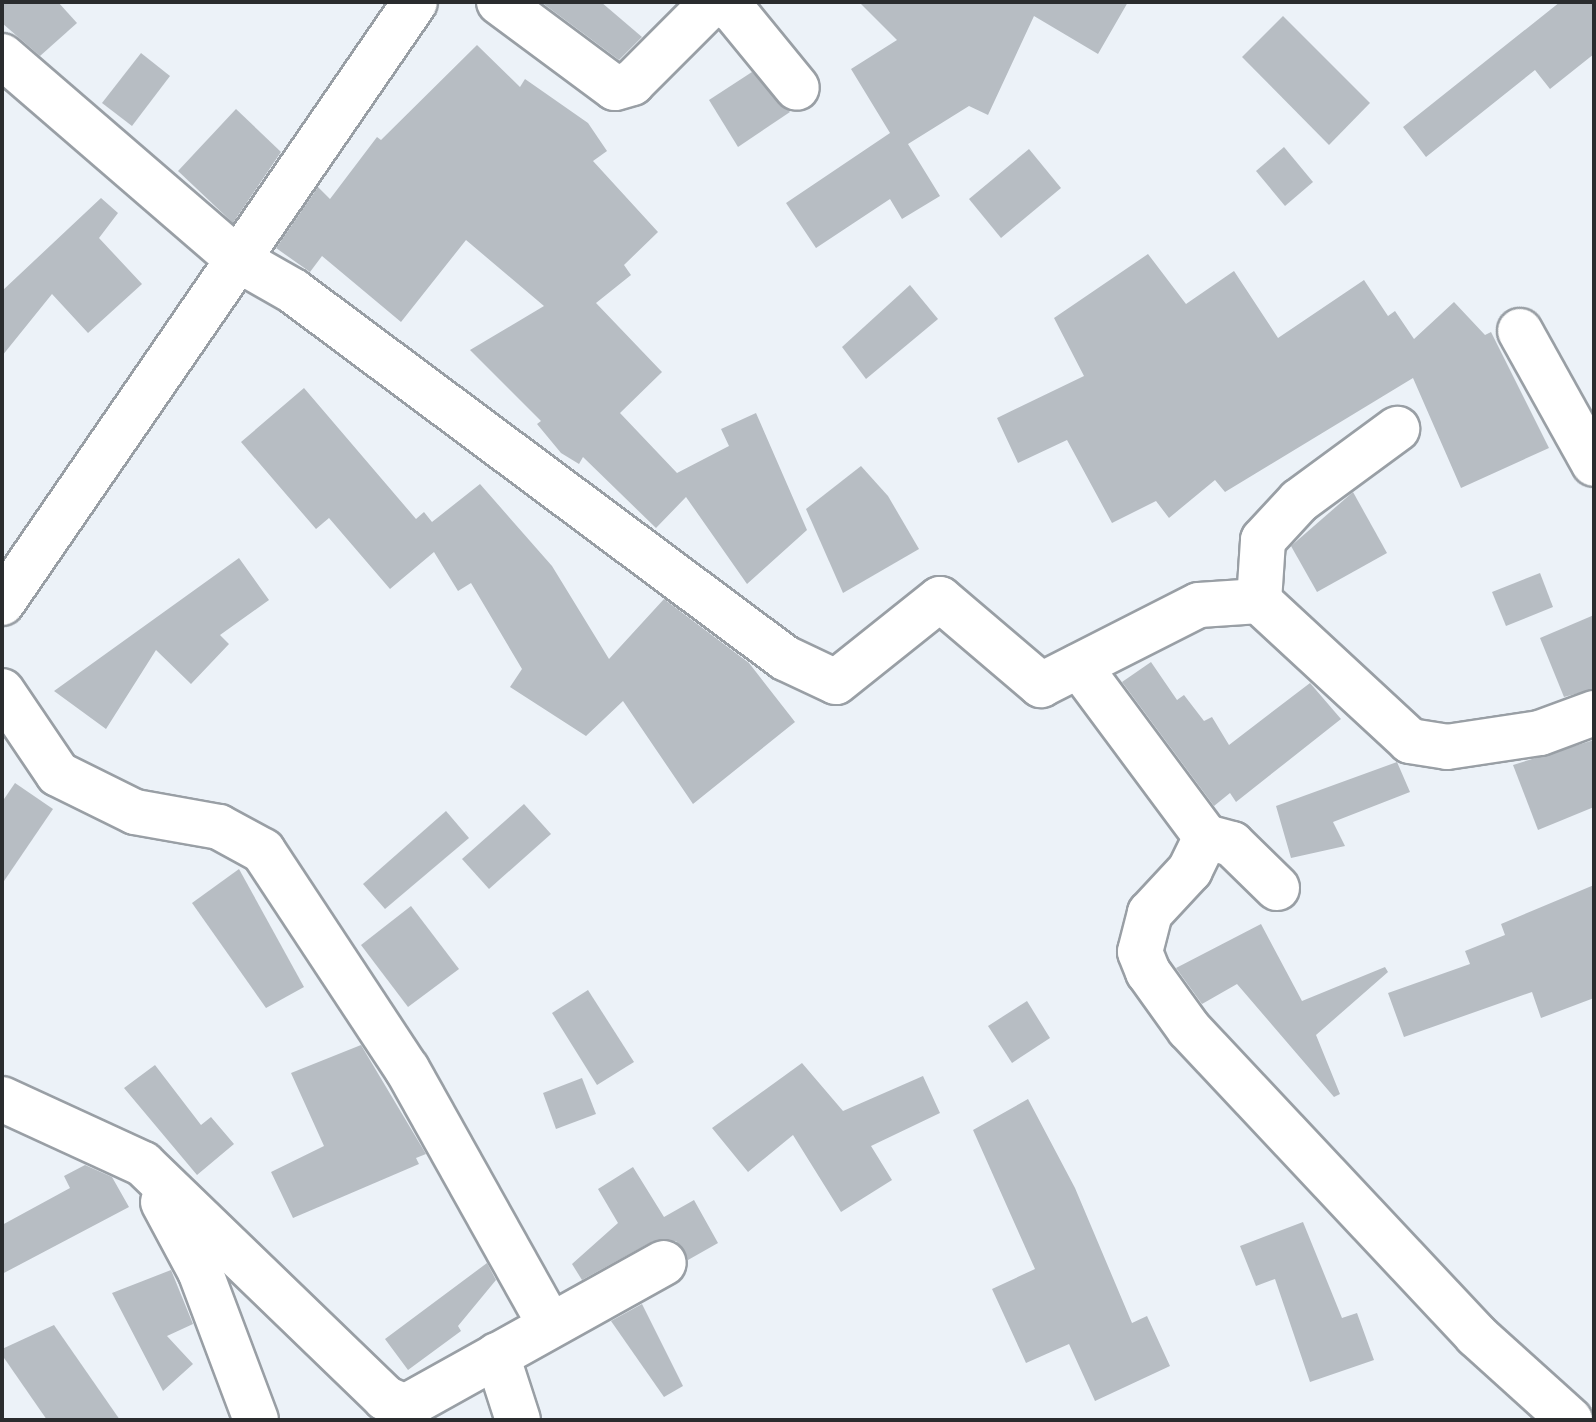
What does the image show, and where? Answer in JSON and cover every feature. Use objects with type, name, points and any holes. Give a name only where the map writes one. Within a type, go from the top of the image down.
[{"type":"street","points":[[2,603],[415,2]]},
{"type":"street","points":[[499,2],[615,88],[632,83],[709,6],[720,3],[734,11],[797,88]]},
{"type":"street","points":[[2,56],[237,259],[293,291],[785,658],[836,682],[940,599],[1041,685],[1199,605],[1259,601],[1410,741],[1447,747],[1525,736],[1594,713]]},
{"type":"street","points":[[1520,331],[1594,464]]},
{"type":"street","points":[[1259,601],[1263,540],[1299,501],[1397,429]]},
{"type":"street","points":[[1079,666],[1206,837],[1232,844],[1277,888]]},
{"type":"street","points":[[2,691],[58,774],[135,812],[219,827],[263,851],[407,1069],[550,1325]]},
{"type":"street","points":[[1206,837],[1190,870],[1150,913],[1140,952],[1148,972],[1189,1029],[1476,1335],[1570,1420]]},
{"type":"street","points":[[2,1099],[143,1164],[385,1398],[405,1407],[664,1263]]},
{"type":"street","points":[[143,1164],[200,1271],[256,1420]]},
{"type":"street","points":[[497,1355],[518,1420]]},
{"type":"building","points":[[2,2],[58,2],[77,23],[40,56],[2,23]]},
{"type":"building","points":[[541,2],[601,2],[642,37],[619,60]]},
{"type":"building","points":[[859,2],[1128,2],[1098,54],[1034,16],[988,115],[969,106],[908,144],[940,196],[902,219],[890,199],[816,248],[786,203],[890,133],[851,69],[897,40]]},
{"type":"building","points":[[1560,2],[1594,2],[1594,54],[1550,89],[1535,70],[1426,157],[1403,127]]},
{"type":"building","points":[[1283,16],[1370,103],[1329,145],[1242,57]]},
{"type":"building","points":[[477,45],[520,87],[525,79],[588,123],[607,151],[593,161],[658,232],[624,265],[631,275],[596,303],[662,372],[620,413],[677,473],[729,446],[721,429],[756,413],[807,530],[747,584],[686,497],[656,528],[583,457],[579,464],[561,453],[537,424],[541,421],[470,350],[544,306],[466,240],[401,322],[322,256],[310,272],[276,248],[318,187],[330,199],[377,137],[381,140]]},
{"type":"building","points":[[141,53],[170,76],[132,126],[102,103]]},
{"type":"building","points":[[752,72],[790,112],[738,147],[709,100]]},
{"type":"building","points":[[236,109],[281,152],[233,223],[178,171]]},
{"type":"building","points":[[1284,147],[1313,182],[1285,206],[1256,171]]},
{"type":"building","points":[[1029,149],[1061,188],[1001,238],[969,199]]},
{"type":"building","points":[[101,198],[118,213],[99,238],[142,284],[88,333],[52,294],[2,356],[2,291]]},
{"type":"building","points":[[1148,254],[1186,304],[1234,271],[1278,338],[1364,280],[1388,316],[1395,311],[1414,339],[1454,302],[1485,335],[1491,332],[1549,448],[1461,488],[1413,378],[1225,492],[1215,480],[1169,518],[1156,501],[1112,523],[1067,440],[1018,463],[997,418],[1084,376],[1054,318]]},
{"type":"building","points":[[910,285],[938,319],[866,379],[842,347]]},
{"type":"building","points":[[304,388],[416,519],[424,512],[432,522],[480,484],[552,566],[609,659],[664,599],[749,663],[795,722],[693,804],[623,701],[586,736],[510,687],[522,669],[471,583],[458,591],[434,552],[390,589],[329,518],[316,529],[241,442]]},
{"type":"building","points":[[861,466],[888,496],[919,549],[843,593],[806,509]]},
{"type":"building","points":[[1353,492],[1387,553],[1317,592],[1291,546]]},
{"type":"building","points":[[239,558],[269,600],[220,635],[229,644],[191,684],[156,650],[106,729],[54,691]]},
{"type":"building","points":[[1540,573],[1553,607],[1506,626],[1492,592]]},
{"type":"building","points":[[1594,615],[1594,689],[1564,697],[1540,638]]},
{"type":"building","points":[[1151,662],[1177,700],[1184,695],[1204,721],[1212,717],[1229,745],[1310,683],[1341,719],[1236,802],[1230,793],[1214,806],[1122,682]]},
{"type":"building","points":[[1594,740],[1594,807],[1538,830],[1513,765]]},
{"type":"building","points":[[1397,762],[1410,792],[1333,822],[1345,846],[1291,858],[1276,806]]},
{"type":"building","points":[[15,783],[53,809],[2,884],[2,802]]},
{"type":"building","points":[[524,804],[551,834],[489,889],[462,859]]},
{"type":"building","points":[[446,811],[469,838],[385,909],[363,884]]},
{"type":"building","points":[[239,869],[304,987],[266,1008],[192,903]]},
{"type":"building","points":[[1594,885],[1594,998],[1541,1018],[1532,992],[1404,1037],[1388,993],[1470,964],[1465,951],[1505,935],[1501,924]]},
{"type":"building","points":[[411,906],[459,969],[408,1007],[361,945]]},
{"type":"building","points":[[1261,924],[1302,1001],[1385,967],[1388,972],[1316,1035],[1340,1094],[1334,1097],[1237,984],[1202,1004],[1176,968]]},
{"type":"building","points":[[588,990],[634,1062],[597,1085],[552,1013]]},
{"type":"building","points":[[1027,1001],[1050,1038],[1012,1063],[988,1026]]},
{"type":"building","points":[[361,1045],[426,1154],[416,1158],[419,1164],[293,1218],[271,1172],[324,1146],[291,1073]]},
{"type":"building","points":[[802,1063],[843,1111],[923,1076],[940,1113],[871,1146],[892,1180],[841,1212],[793,1135],[748,1172],[712,1128]]},
{"type":"building","points":[[155,1065],[201,1125],[211,1117],[234,1144],[197,1175],[124,1088]]},
{"type":"building","points":[[582,1078],[596,1114],[556,1129],[543,1093]]},
{"type":"building","points":[[1028,1099],[1075,1188],[1132,1323],[1147,1316],[1170,1366],[1095,1401],[1069,1344],[1026,1363],[992,1289],[1035,1269],[973,1130]]},
{"type":"building","points":[[85,1165],[112,1177],[129,1207],[2,1274],[2,1225],[70,1188],[64,1176]]},
{"type":"building","points":[[633,1167],[664,1217],[694,1200],[718,1243],[688,1260],[676,1241],[653,1241],[582,1280],[572,1264],[618,1223],[598,1189]]},
{"type":"building","points":[[1303,1222],[1342,1318],[1357,1313],[1374,1360],[1310,1382],[1275,1279],[1256,1286],[1240,1246]]},
{"type":"building","points":[[487,1263],[496,1280],[458,1326],[461,1331],[408,1370],[385,1339]]},
{"type":"building","points":[[171,1270],[193,1324],[167,1336],[193,1364],[163,1391],[112,1293]]},
{"type":"building","points":[[642,1304],[683,1386],[664,1397],[611,1321]]},
{"type":"building","points":[[54,1325],[120,1420],[47,1420],[2,1355],[2,1349]]}]
